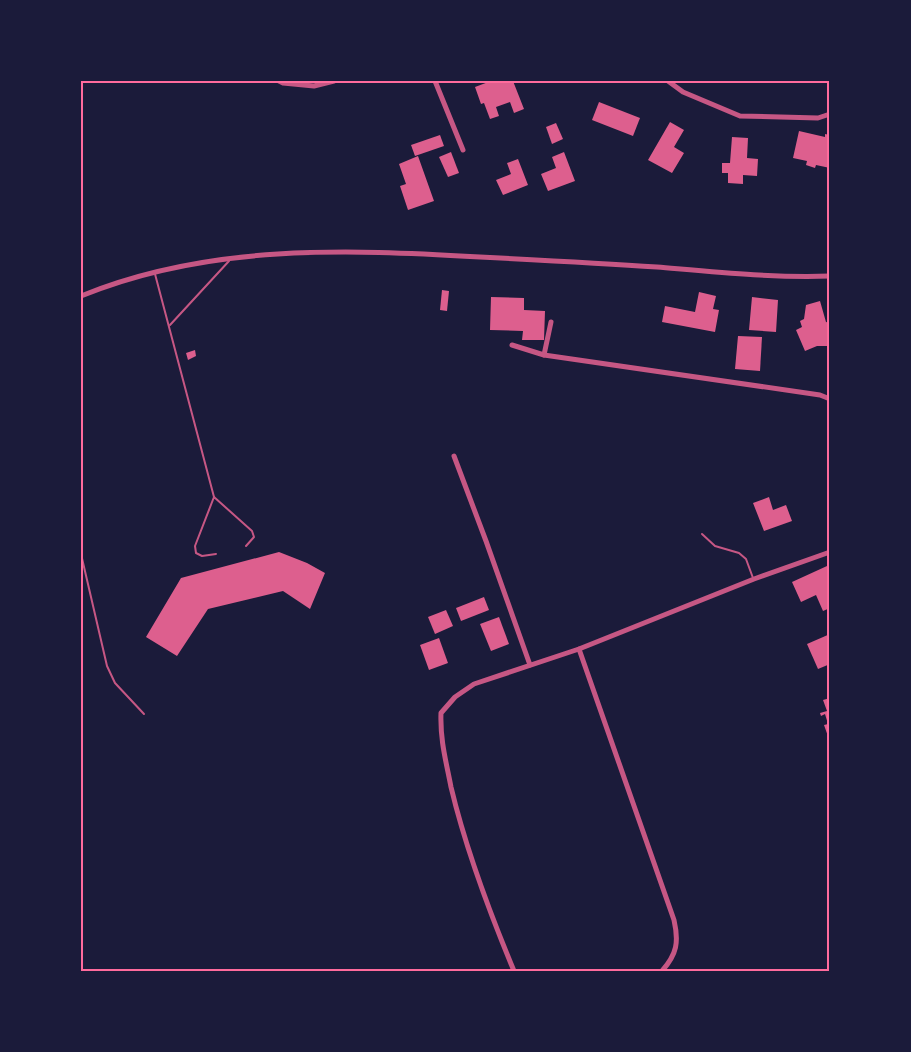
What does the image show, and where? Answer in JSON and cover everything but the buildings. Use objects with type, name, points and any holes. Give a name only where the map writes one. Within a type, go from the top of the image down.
[{"type":"street","points":[[279,81],[314,86],[334,81]]},
{"type":"street","points":[[435,81],[463,150]]},
{"type":"street","points":[[668,81],[683,92],[741,116],[818,118],[830,114]]},
{"type":"street","points":[[81,296],[154,271],[233,257],[340,252],[391,252],[752,274],[830,276]]},
{"type":"street","points":[[544,355],[551,322]]},
{"type":"street","points":[[512,345],[544,355],[820,395],[830,399]]},
{"type":"street","points":[[454,456],[530,665]]},
{"type":"street","points":[[514,971],[488,910],[459,822],[440,737],[441,713],[455,697],[474,684],[579,649],[754,579],[830,552]]},
{"type":"street","points":[[579,649],[674,920],[678,938],[672,960],[662,971]]},
{"type":"lane","points":[[169,327],[192,299],[233,257]]},
{"type":"lane","points":[[154,271],[214,497],[252,531],[254,537],[246,546]]},
{"type":"lane","points":[[214,497],[195,546],[196,553],[202,556],[216,554]]},
{"type":"lane","points":[[702,534],[715,546],[739,553],[746,560],[754,579]]},
{"type":"lane","points":[[81,554],[107,666],[115,683],[144,714]]}]
